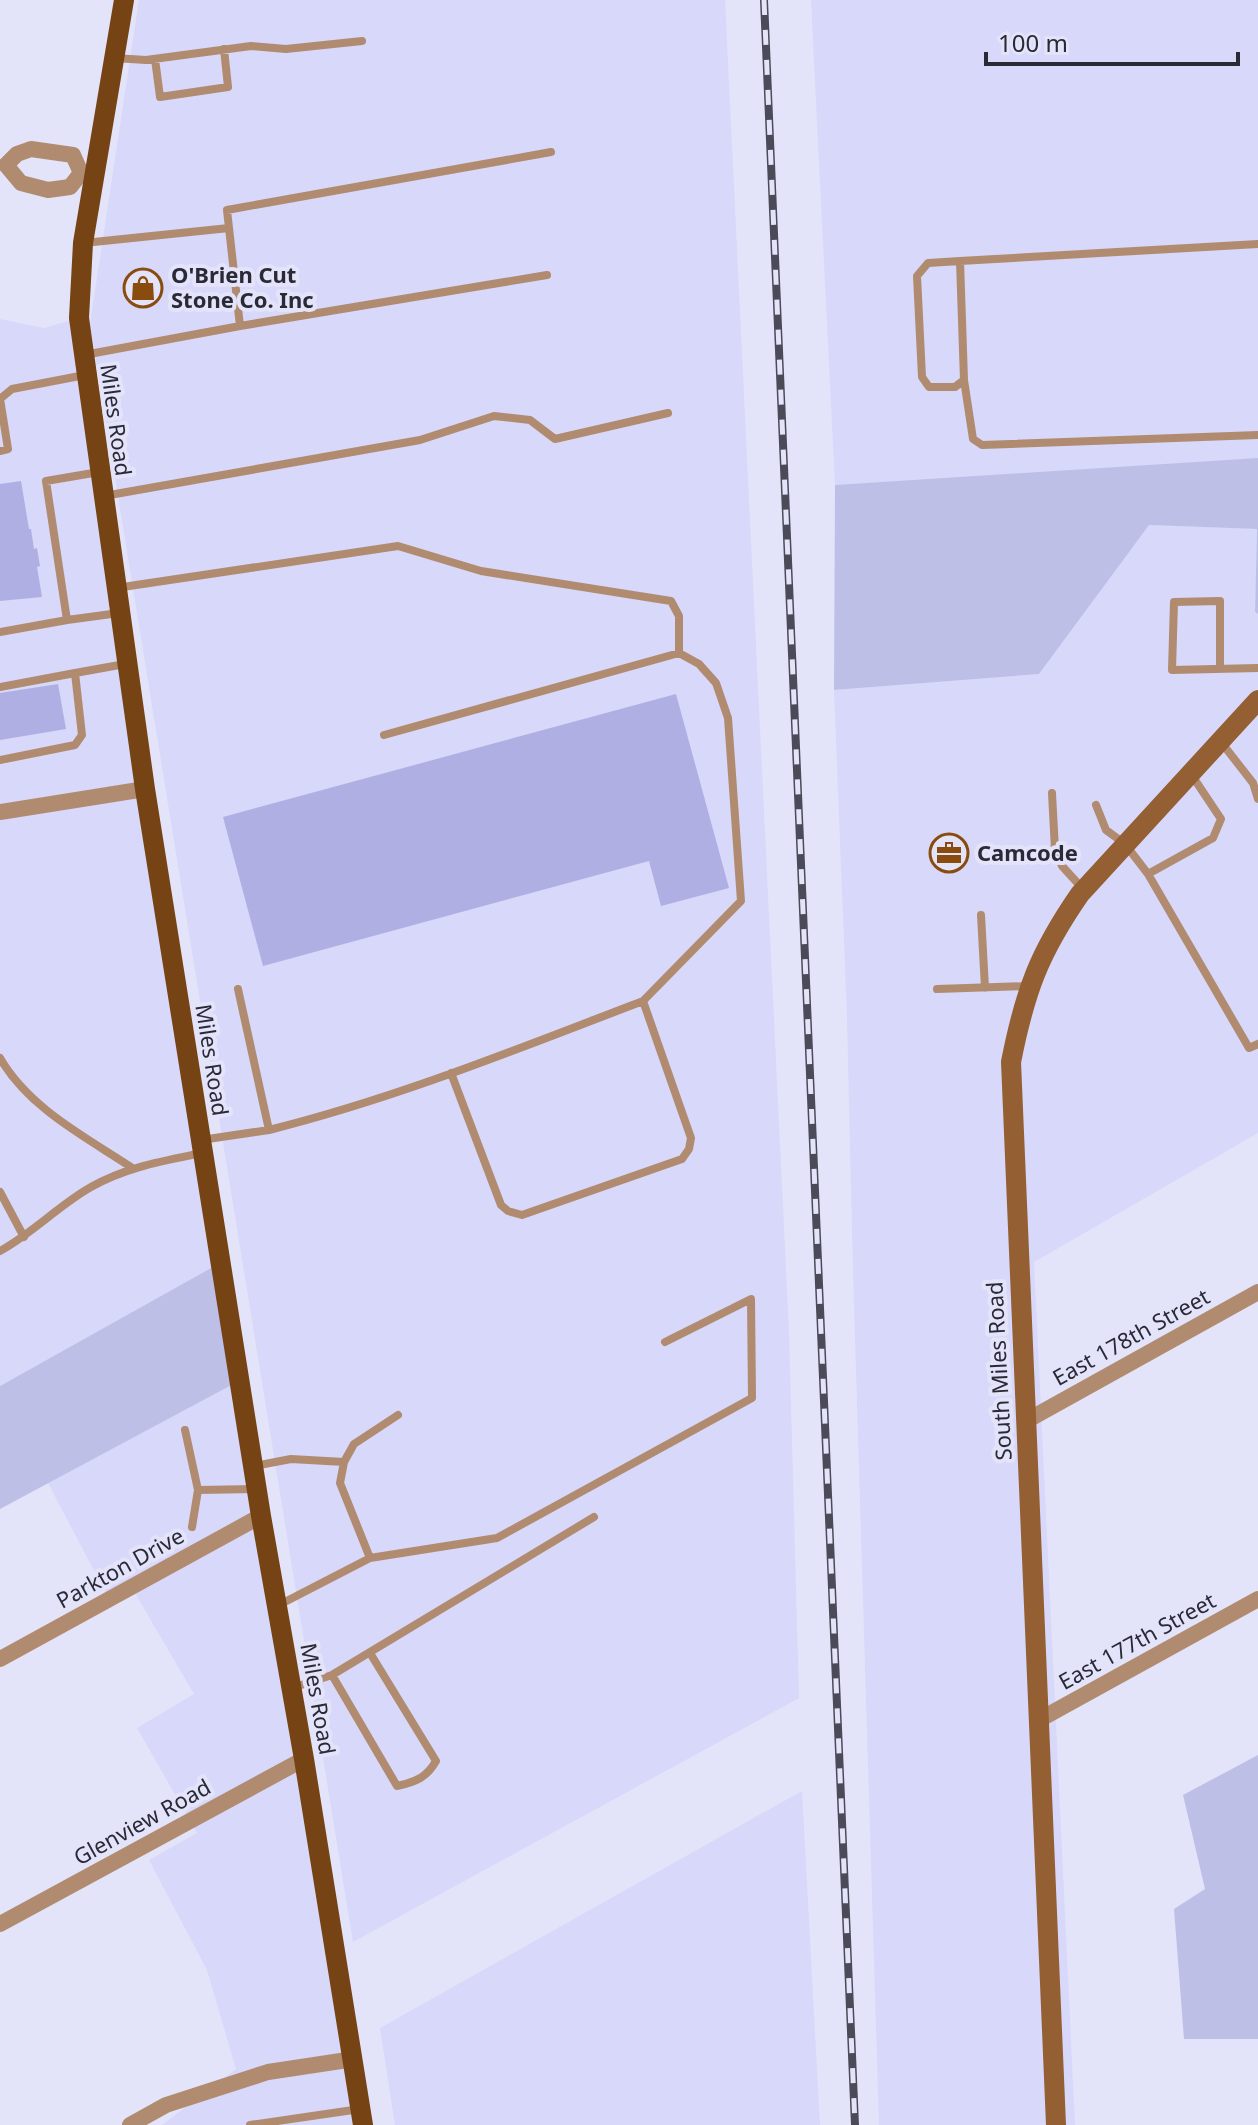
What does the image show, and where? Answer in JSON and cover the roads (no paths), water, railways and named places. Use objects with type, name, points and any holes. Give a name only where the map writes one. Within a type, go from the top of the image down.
[{"type":"main road","name":"Miles Road","points":[[124,0],[88,174],[78,303],[84,365],[145,789],[261,1516],[362,2117]]},
{"type":"street","points":[[31,149],[60,151],[73,155],[88,174],[70,187],[48,190],[21,183],[3,164],[31,149]]},
{"type":"street","name":"South Miles Road","points":[[1056,2125],[1011,1062],[1020,1015],[1057,928],[1083,890],[1258,700]]},
{"type":"street","points":[[0,812],[145,789]]},
{"type":"street","name":"East 178th Street","points":[[1026,1421],[1258,1292]]},
{"type":"street","name":"Parkton Drive","points":[[0,1659],[261,1516]]},
{"type":"street","name":"East 177th Street","points":[[1037,1721],[1258,1599]]},
{"type":"street","name":"Glenview Road","points":[[0,1924],[304,1759]]},
{"type":"street","points":[[130,2125],[166,2105],[268,2072],[354,2059]]},
{"type":"lane","points":[[113,58],[155,59],[251,46],[286,49],[362,41]]},
{"type":"lane","points":[[155,59],[160,97],[228,87],[224,49]]},
{"type":"lane","points":[[240,326],[227,210],[551,152]]},
{"type":"lane","points":[[83,243],[229,228]]},
{"type":"lane","points":[[964,380],[955,387],[929,387],[922,377],[917,276],[928,263],[1258,244]]},
{"type":"lane","points":[[960,261],[964,380],[973,439],[982,445],[1258,435]]},
{"type":"lane","points":[[0,451],[8,449],[0,399],[12,389],[84,365],[240,326],[547,275]]},
{"type":"lane","points":[[103,496],[420,440],[494,416],[530,420],[555,439],[668,413]]},
{"type":"lane","points":[[67,620],[46,481],[100,472]]},
{"type":"lane","points":[[116,589],[398,546],[481,571],[671,601],[679,616],[679,653]]},
{"type":"lane","points":[[1220,669],[1220,601],[1174,602],[1172,670],[1220,669],[1258,668]]},
{"type":"lane","points":[[0,632],[119,613]]},
{"type":"lane","points":[[0,1251],[24,1237],[89,1188],[131,1167],[354,1106],[643,1001],[741,901],[728,718],[716,683],[699,664],[679,653],[384,735]]},
{"type":"lane","points":[[0,687],[127,664]]},
{"type":"lane","points":[[0,760],[66,748],[81,741],[75,673]]},
{"type":"lane","points":[[1220,741],[1253,783],[1258,799]]},
{"type":"lane","points":[[1148,874],[1213,838],[1221,819],[1190,774]]},
{"type":"lane","points":[[1052,793],[1055,850],[1062,866],[1083,890]]},
{"type":"lane","points":[[1096,805],[1106,830],[1125,844],[1148,874],[1249,1048],[1258,1044]]},
{"type":"lane","points":[[981,915],[985,988]]},
{"type":"lane","points":[[937,989],[1030,986]]},
{"type":"lane","points":[[238,989],[269,1130]]},
{"type":"lane","points":[[451,1073],[501,1205],[514,1214],[522,1215],[682,1159],[689,1149],[691,1138],[643,1001]]},
{"type":"lane","points":[[0,1058],[9,1074],[35,1102],[131,1167]]},
{"type":"lane","points":[[0,1192],[24,1237]]},
{"type":"lane","points":[[277,1606],[370,1558],[497,1538],[752,1398],[751,1299],[665,1342]]},
{"type":"lane","points":[[370,1558],[340,1483],[344,1462],[354,1444],[398,1415]]},
{"type":"lane","points":[[185,1430],[198,1490],[192,1527]]},
{"type":"lane","points":[[253,1466],[291,1459],[344,1462]]},
{"type":"lane","points":[[198,1490],[257,1489]]},
{"type":"lane","points":[[291,1688],[332,1675],[594,1517]]},
{"type":"lane","points":[[332,1675],[397,1786],[415,1782],[429,1773],[436,1761],[370,1653]]},
{"type":"lane","points":[[250,2125],[362,2117]]},
{"type":"railway","points":[[764,0],[855,2125]]},
{"type":"place","name":"O'Brien Cut Stone Co. Inc","points":[[143,288]]},
{"type":"place","name":"Camcode","points":[[949,853]]}]
